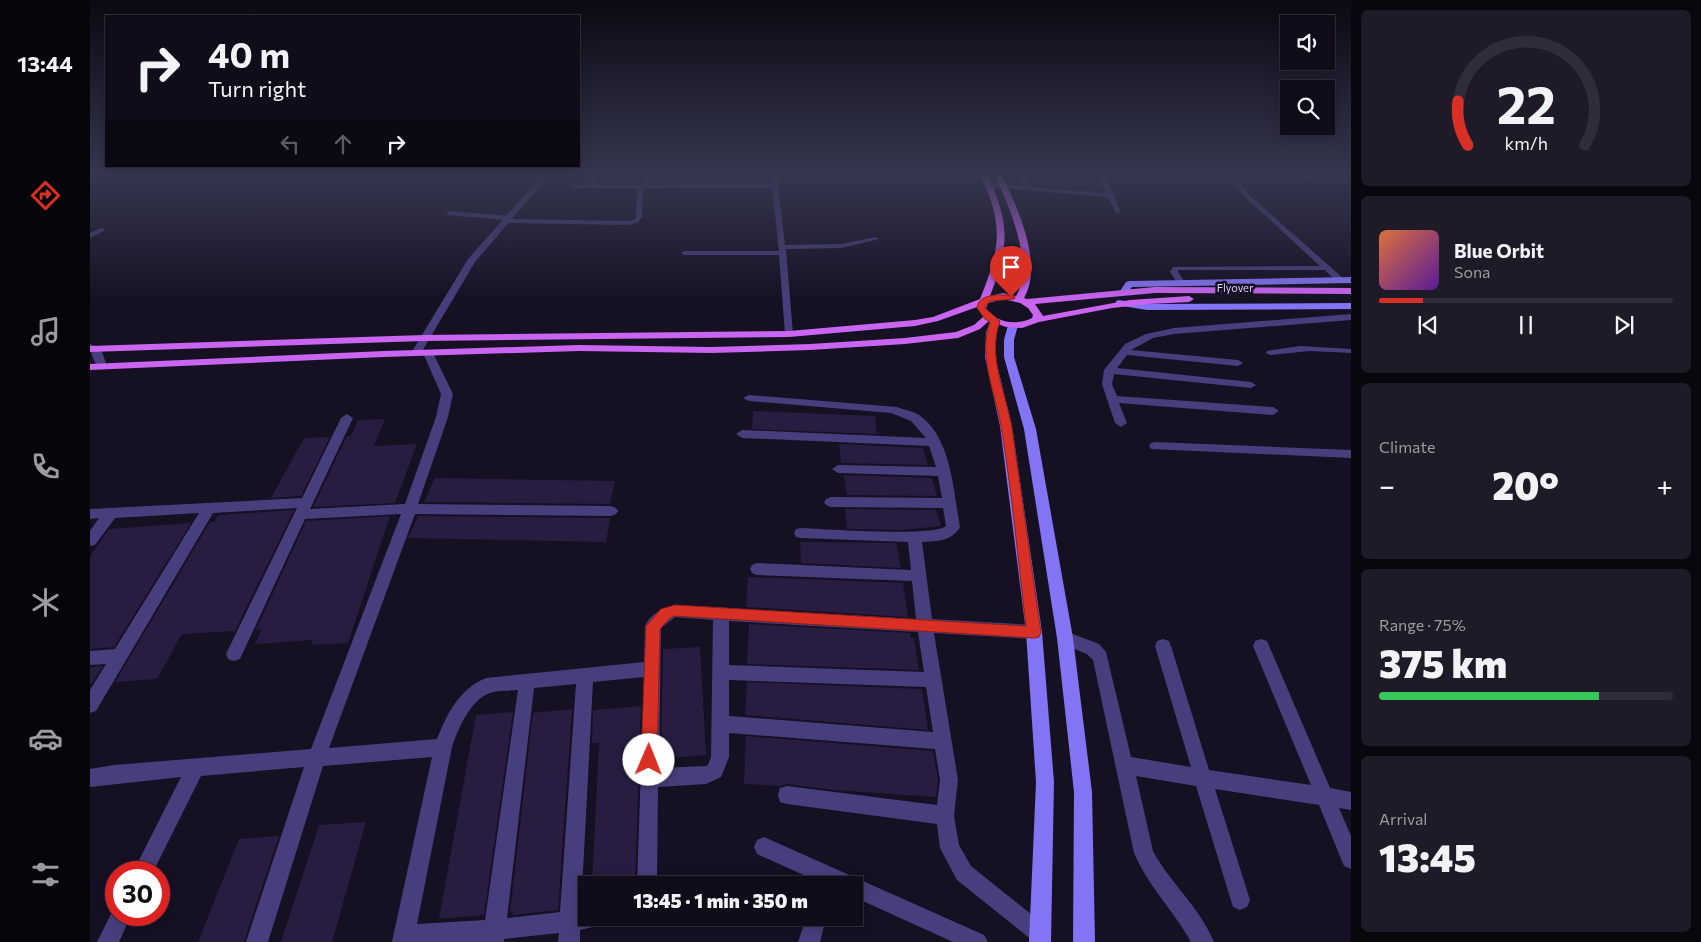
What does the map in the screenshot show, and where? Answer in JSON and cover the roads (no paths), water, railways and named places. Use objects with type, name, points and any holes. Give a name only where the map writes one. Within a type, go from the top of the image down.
[{"type":"main road","points":[[1001,216],[1003,240],[997,269],[981,308],[992,319],[1012,325]]},
{"type":"main road","points":[[1016,216],[1024,255],[1026,286],[1023,301],[1035,308],[1038,315],[1036,320]]},
{"type":"main road","name":"Flyover","points":[[423,348],[789,334],[915,323],[944,316],[1003,296],[1023,301],[1125,291],[1156,294],[1351,297]]},
{"type":"main road","name":"Flyover","points":[[1012,325],[1022,326],[1036,320],[1156,294],[1351,291]]},
{"type":"main road","points":[[92,348],[579,348],[711,350],[905,341],[958,335],[992,319]]},
{"type":"main road","points":[[90,367],[138,366],[423,348]]},
{"type":"street","points":[[257,942],[316,758],[410,509],[442,417],[447,394],[423,348],[471,261],[511,216]]},
{"type":"street","points":[[1125,291],[1129,284],[1351,280]]},
{"type":"street","points":[[1119,303],[1147,307],[1351,306]]},
{"type":"street","points":[[1121,423],[1107,384],[1109,370],[1129,346],[1150,336],[1174,331],[1351,317]]},
{"type":"street","points":[[992,319],[990,357],[1006,426],[1034,632],[1045,782],[1040,938]]},
{"type":"street","points":[[1012,325],[1008,357],[1030,429],[1065,638],[1083,792],[1084,942]]},
{"type":"street","points":[[92,348],[102,366]]},
{"type":"street","points":[[1124,352],[1238,363]]},
{"type":"street","points":[[1109,370],[1251,385]]},
{"type":"street","points":[[749,398],[893,410],[915,418],[928,431],[934,442],[953,527],[949,532],[940,536],[914,537],[801,533]]},
{"type":"street","points":[[1112,399],[1273,411]]},
{"type":"street","points":[[234,654],[347,418]]},
{"type":"street","points":[[742,434],[934,442]]},
{"type":"street","points":[[1155,446],[1351,454]]},
{"type":"street","points":[[838,469],[942,472]]},
{"type":"street","points":[[831,502],[948,503]]},
{"type":"street","points":[[90,514],[209,508],[611,511]]},
{"type":"street","points":[[90,705],[209,508]]},
{"type":"street","points":[[90,541],[110,514]]},
{"type":"street","points":[[914,537],[925,626],[949,780],[945,816],[950,848],[964,873],[1040,938]]},
{"type":"street","points":[[758,569],[919,576]]},
{"type":"street","points":[[647,876],[651,669],[653,626],[659,619],[675,611],[1034,632]]},
{"type":"street","points":[[649,778],[706,775],[715,771],[720,757],[721,614]]},
{"type":"street","points":[[1065,638],[1094,649],[1100,657],[1144,853],[1152,869],[1186,912],[1203,942]]},
{"type":"street","points":[[1164,646],[1240,900]]},
{"type":"street","points":[[1261,646],[1351,859]]},
{"type":"street","points":[[90,658],[119,656]]},
{"type":"street","points":[[578,919],[494,936],[404,938],[443,747],[454,717],[468,698],[486,686],[651,669]]},
{"type":"street","points":[[721,672],[934,680]]},
{"type":"street","points":[[569,942],[585,675]]},
{"type":"street","points":[[494,936],[527,682]]},
{"type":"street","points":[[720,724],[943,741]]},
{"type":"street","points":[[90,778],[196,767],[443,747]]},
{"type":"street","points":[[1123,765],[1351,801]]},
{"type":"street","points":[[149,861],[196,767]]},
{"type":"street","points":[[787,795],[945,816]]},
{"type":"street","points":[[764,847],[818,876]]},
{"type":"street","points":[[863,891],[977,942]]},
{"type":"street","points":[[108,942],[116,926]]},
{"type":"street","points":[[809,942],[814,926]]},
{"type":"lane","points":[[478,216],[508,219],[629,223],[636,221],[639,216]]},
{"type":"lane","points":[[779,216],[789,334]]},
{"type":"lane","points":[[1269,216],[1340,281]]},
{"type":"lane","points":[[90,236],[102,230]]},
{"type":"lane","points":[[684,253],[841,246],[876,238]]},
{"type":"lane","points":[[1181,282],[1174,272],[1175,268],[1327,268]]},
{"type":"lane","points":[[1270,353],[1286,349],[1312,348],[1351,351]]}]
